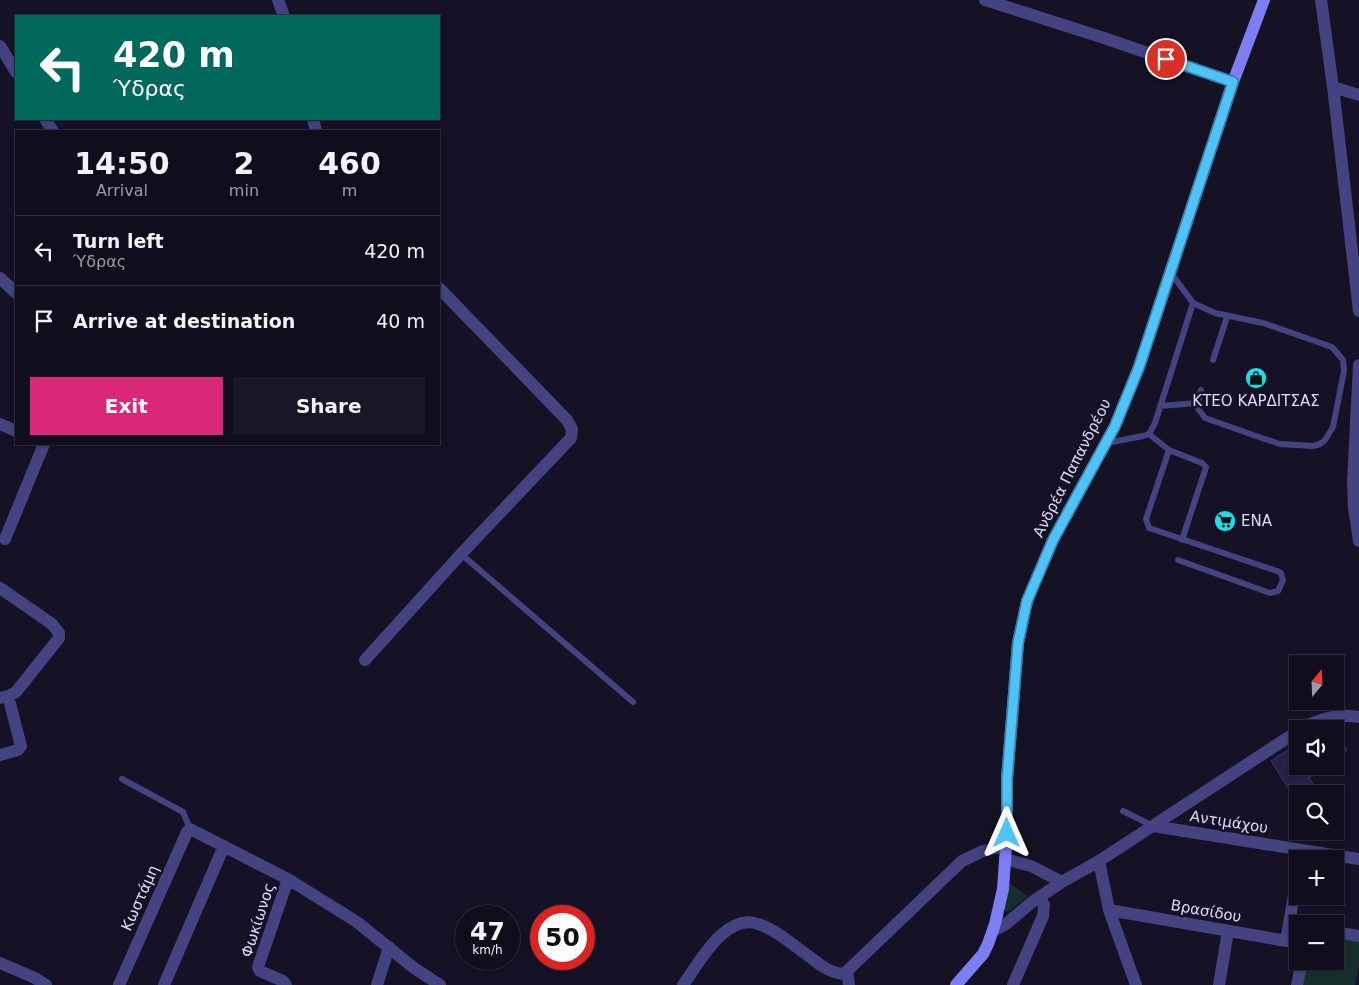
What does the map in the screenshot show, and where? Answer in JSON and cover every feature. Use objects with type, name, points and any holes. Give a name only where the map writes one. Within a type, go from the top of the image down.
[{"type":"main road","name":"Ανδρέα Παπανδρέου","points":[[956,985],[983,954],[993,931],[1003,889],[1006,852],[1007,779],[1018,643],[1022,618],[1053,540],[1107,443],[1139,367],[1233,82],[1264,0]]},
{"type":"street","points":[[278,0],[284,15]]},
{"type":"street","points":[[985,0],[1101,36],[1233,82]]},
{"type":"street","points":[[1321,0],[1359,312]]},
{"type":"street","points":[[0,46],[15,70]]},
{"type":"street","points":[[1333,87],[1359,95]]},
{"type":"street","points":[[0,278],[15,292]]},
{"type":"street","points":[[365,660],[461,554],[571,438],[572,429],[567,420],[440,289]]},
{"type":"street","points":[[1359,366],[1353,482],[1354,508],[1359,541]]},
{"type":"street","points":[[0,424],[15,431]]},
{"type":"street","points":[[5,539],[44,445]]},
{"type":"street","points":[[0,588],[52,624],[59,633],[56,643],[16,692],[4,697],[21,746],[18,750],[0,755]]},
{"type":"street","points":[[1318,720],[1333,716],[1359,717]]},
{"type":"street","points":[[993,931],[1006,924],[1062,882],[1099,862],[1289,737]]},
{"type":"street","name":"Αντιμάχου","points":[[1153,826],[1289,852]]},
{"type":"street","points":[[192,830],[288,879],[358,922],[414,968],[440,985]]},
{"type":"street","name":"Κωστάμη","points":[[119,985],[186,832],[192,830]]},
{"type":"street","points":[[164,985],[224,846]]},
{"type":"street","points":[[683,985],[718,938],[732,926],[742,922],[752,922],[764,926],[826,969],[840,974],[847,971],[962,861],[992,848],[1006,852],[1062,882]]},
{"type":"street","name":"Αντιμάχου","points":[[1344,858],[1359,859]]},
{"type":"street","points":[[1099,862],[1110,910],[1136,985]]},
{"type":"street","name":"Φωκίωνος","points":[[286,985],[283,981],[260,971],[258,967],[288,879]]},
{"type":"street","points":[[1013,985],[1043,916],[1044,905],[1040,897]]},
{"type":"street","name":"Βρασίδου","points":[[1110,910],[1289,941]]},
{"type":"street","points":[[1219,985],[1228,931]]},
{"type":"street","points":[[1344,934],[1359,936]]},
{"type":"street","points":[[377,985],[389,947]]},
{"type":"street","points":[[0,963],[35,978],[46,985]]},
{"type":"street","points":[[1297,985],[1300,970]]},
{"type":"street","points":[[847,971],[849,985]]},
{"type":"lane","points":[[1171,273],[1193,303],[1227,317],[1263,323],[1325,344],[1336,351],[1343,360],[1344,371],[1333,427],[1329,437],[1320,444],[1308,446],[1280,444],[1205,418],[1199,411],[1197,403],[1201,390]]},
{"type":"lane","points":[[1149,434],[1155,422],[1193,303]]},
{"type":"lane","points":[[1213,360],[1227,317]]},
{"type":"lane","points":[[1160,406],[1197,403]]},
{"type":"lane","points":[[1107,443],[1149,434]]},
{"type":"lane","points":[[1149,434],[1169,450],[1202,463],[1206,467],[1182,540]]},
{"type":"lane","points":[[1169,450],[1146,522],[1149,528],[1277,572],[1281,574],[1283,580],[1278,591],[1270,593],[1178,560]]},
{"type":"lane","points":[[461,554],[634,702]]},
{"type":"lane","points":[[122,779],[183,812],[192,830]]},
{"type":"lane","points":[[1123,811],[1153,826]]},
{"type":"green space","points":[[1009,883],[1028,896],[1008,912],[1003,910]]},
{"type":"green space","points":[[1344,938],[1359,941],[1359,965],[1355,985],[1301,985],[1304,970],[1344,970]]},
{"type":"building","points":[[1289,749],[1289,775],[1313,775],[1309,778],[1313,785],[1289,785],[1289,789],[1271,761]]},
{"type":"place","name":"ΚΤΕΟ ΚΑΡΔΙΤΣΑΣ","points":[[1256,378]]},
{"type":"place","name":"ΕΝΑ","points":[[1225,521]]},
{"type":"route","points":[[1007,833],[1007,779],[1018,643],[1027,601],[1053,540],[1107,443],[1139,367],[1233,82],[1166,59]]}]
